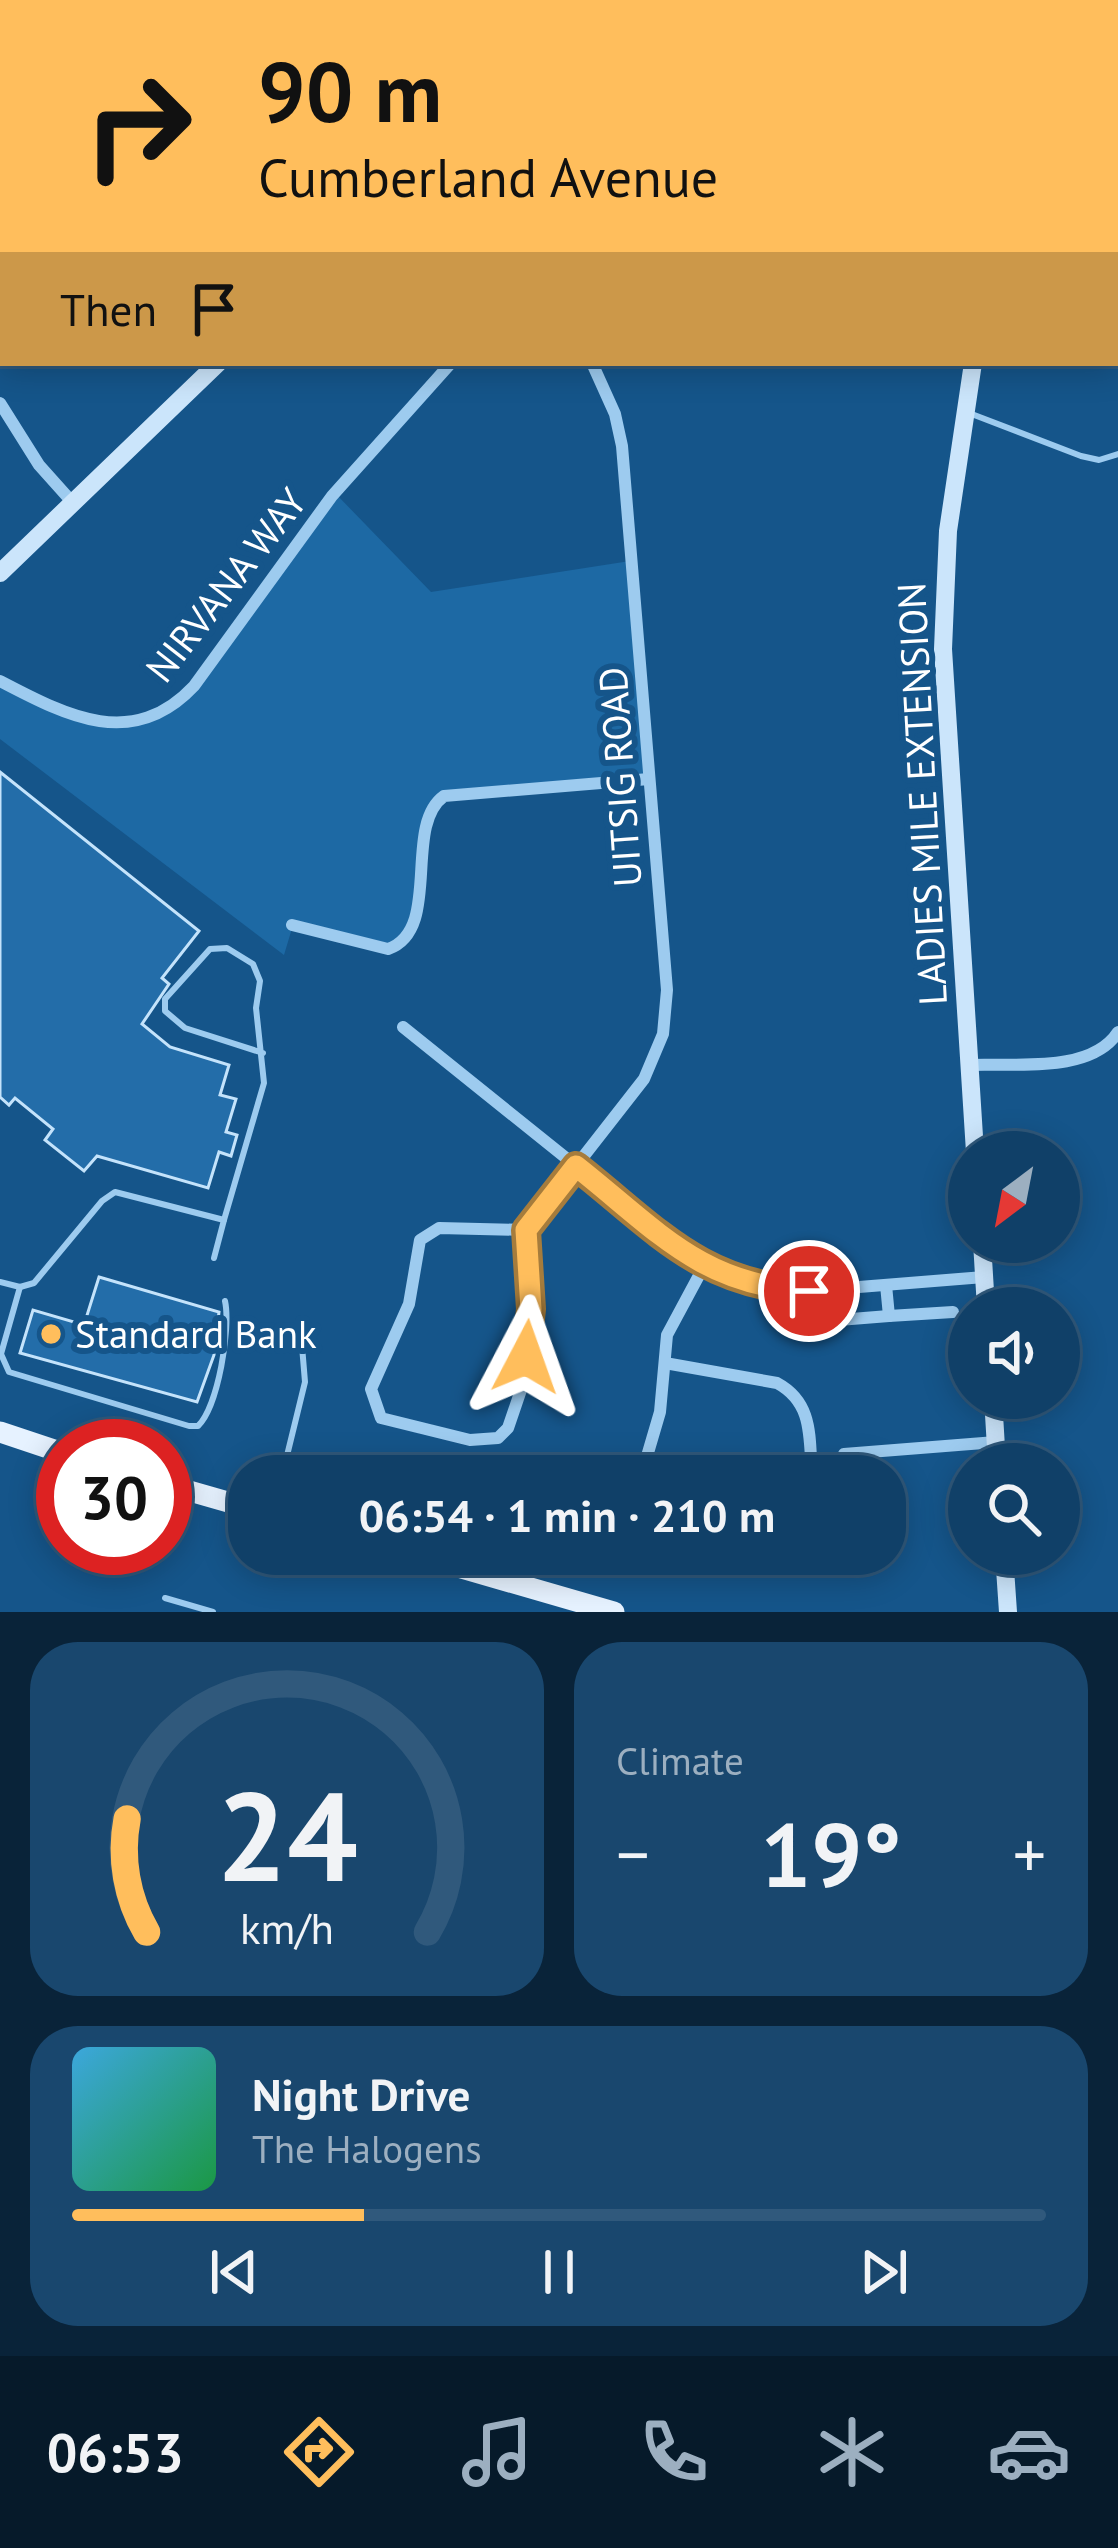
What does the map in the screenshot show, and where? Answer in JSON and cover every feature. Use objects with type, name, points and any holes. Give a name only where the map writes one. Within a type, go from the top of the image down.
[{"type":"main road","points":[[0,573],[215,366]]},
{"type":"main road","name":"LADIES MILE EXTENSION","points":[[973,366],[948,531],[943,649],[973,1131]]},
{"type":"main road","points":[[983,1263],[985,1287]]},
{"type":"main road","points":[[994,1419],[996,1442]]},
{"type":"main road","points":[[0,1432],[36,1444]]},
{"type":"main road","points":[[192,1492],[228,1502]]},
{"type":"main road","points":[[486,1575],[614,1612]]},
{"type":"main road","points":[[1005,1575],[1008,1612]]},
{"type":"street","name":"NIRVANA WAY","points":[[0,682],[45,706],[102,721],[139,722],[167,711],[194,686],[332,496],[449,366]]},
{"type":"street","name":"UITSIG ROAD","points":[[526,1230],[644,1079],[667,1013],[622,446],[615,414],[593,366]]},
{"type":"street","points":[[0,403],[39,465],[73,503]]},
{"type":"street","points":[[292,925],[388,949],[399,945],[415,919],[429,814],[444,796],[649,779]]},
{"type":"street","points":[[403,1027],[703,1268],[770,1289],[984,1277]]},
{"type":"street","points":[[968,1066],[1084,1058],[1109,1046],[1118,1032]]},
{"type":"street","points":[[440,1228],[526,1230],[530,1330],[523,1384],[508,1427],[498,1438],[470,1440],[392,1425],[380,1418],[370,1389],[410,1304],[420,1240],[440,1228]]},
{"type":"street","points":[[647,1455],[660,1412],[672,1322],[703,1268]]},
{"type":"street","points":[[886,1285],[889,1316]]},
{"type":"street","points":[[826,1321],[948,1312]]},
{"type":"street","points":[[665,1364],[776,1383],[792,1391],[808,1415],[811,1455]]},
{"type":"street","points":[[844,1454],[996,1442]]},
{"type":"lane","points":[[966,411],[1081,455],[1099,460],[1118,454]]},
{"type":"lane","points":[[214,1258],[264,1083],[262,1053],[256,1008],[259,972],[227,948],[210,949],[165,999],[165,1011],[185,1028],[262,1053]]},
{"type":"lane","points":[[0,1282],[20,1287],[34,1283],[102,1201],[116,1192],[224,1220]]},
{"type":"lane","points":[[20,1287],[1,1354],[8,1372],[190,1426],[198,1426],[209,1410],[230,1320],[225,1301]]},
{"type":"lane","points":[[287,1455],[305,1382],[302,1346]]},
{"type":"lane","points":[[165,1598],[213,1612]]},
{"type":"shaded area","points":[[334,492],[431,592],[630,561],[649,779],[451,793],[432,806],[415,919],[399,945],[293,925],[284,955],[0,739],[0,683],[54,707],[130,721],[185,693]]},
{"type":"building","points":[[0,772],[199,931],[162,978],[169,984],[142,1024],[170,1047],[229,1065],[220,1095],[236,1099],[226,1132],[237,1135],[231,1156],[219,1152],[208,1188],[97,1156],[84,1171],[45,1140],[53,1129],[15,1098],[9,1105],[0,1097]]},
{"type":"building","points":[[99,1277],[219,1312],[214,1355],[197,1402],[20,1353],[33,1310],[84,1325]]},
{"type":"place","name":"Standard Bank","points":[[51,1334]]},
{"type":"route","points":[[526,1357],[531,1309],[526,1230],[576,1166],[703,1268],[770,1289],[809,1291]]}]
